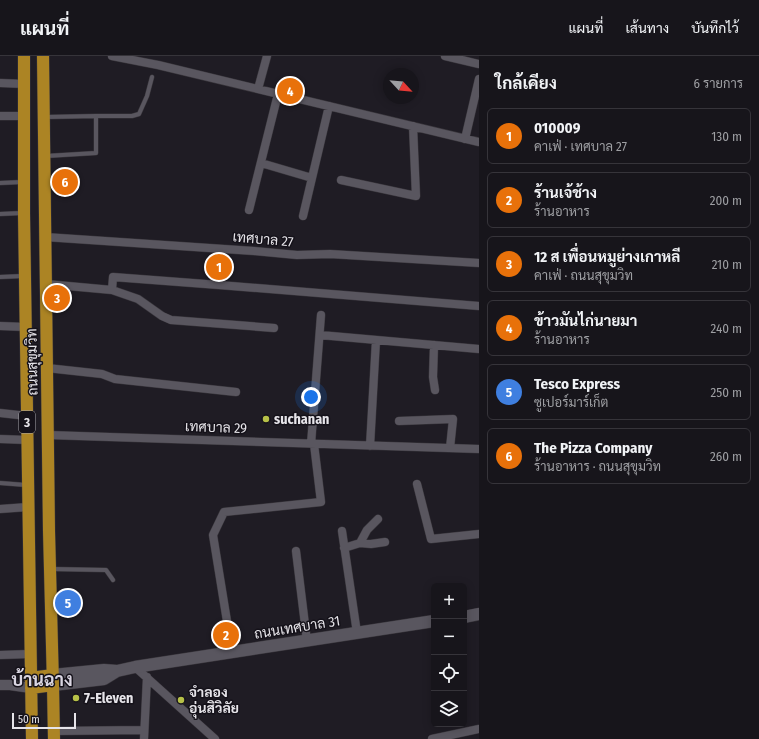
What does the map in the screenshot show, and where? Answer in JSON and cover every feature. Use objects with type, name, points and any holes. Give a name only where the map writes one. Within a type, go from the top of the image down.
[{"type":"highway","name":"ถนนสุขุมวิท","points":[[24,56],[24,213],[32,739]]},
{"type":"highway","name":"ถนนสุขุมวิท","points":[[43,56],[50,570],[54,735]]},
{"type":"highway","points":[[31,683],[53,680]]},
{"type":"main road","points":[[467,616],[479,614]]},
{"type":"main road","name":"ถนนเทศบาล 31","points":[[53,680],[104,679],[117,671],[135,667],[431,621]]},
{"type":"street","points":[[112,56],[158,65],[479,142]]},
{"type":"street","points":[[158,65],[160,56]]},
{"type":"street","points":[[258,89],[267,56]]},
{"type":"street","points":[[445,56],[479,64]]},
{"type":"street","points":[[465,139],[479,79]]},
{"type":"street","points":[[0,83],[25,84]]},
{"type":"street","points":[[249,210],[278,94]]},
{"type":"street","points":[[303,216],[329,106]]},
{"type":"street","points":[[0,116],[24,116]]},
{"type":"street","points":[[341,180],[416,196],[413,126]]},
{"type":"street","points":[[261,163],[312,178]]},
{"type":"street","name":"เทศบาล 27","points":[[45,237],[298,255],[330,254],[479,263]]},
{"type":"street","points":[[112,290],[113,277],[219,284],[479,306]]},
{"type":"street","points":[[46,284],[112,290],[138,299],[162,316],[171,320],[274,328]]},
{"type":"street","points":[[232,652],[213,535],[224,512],[321,502],[312,444],[321,315]]},
{"type":"street","points":[[0,326],[26,327]]},
{"type":"street","points":[[320,335],[479,349]]},
{"type":"street","points":[[370,446],[376,340]]},
{"type":"street","points":[[434,345],[432,377],[435,390]]},
{"type":"street","points":[[47,368],[102,374],[115,379],[236,392]]},
{"type":"street","points":[[0,414],[27,416]]},
{"type":"street","points":[[398,421],[453,419],[450,448]]},
{"type":"street","name":"เทศบาล 29","points":[[48,435],[479,449]]},
{"type":"street","points":[[0,439],[28,440]]},
{"type":"street","points":[[417,484],[431,539],[479,534]]},
{"type":"street","points":[[0,509],[28,507]]},
{"type":"street","points":[[360,543],[367,530],[378,519]]},
{"type":"street","points":[[342,531],[356,633]]},
{"type":"street","points":[[344,548],[360,543],[371,544],[385,542]]},
{"type":"street","points":[[296,550],[307,640]]},
{"type":"street","points":[[0,655],[30,654]]},
{"type":"street","points":[[135,667],[215,739]]},
{"type":"street","points":[[144,739],[147,678]]},
{"type":"street","points":[[5,685],[31,683]]},
{"type":"street","points":[[432,739],[479,729]]},
{"type":"street","points":[[54,735],[144,730]]},
{"type":"lane","points":[[44,117],[132,116],[139,114],[148,96],[152,77]]},
{"type":"lane","points":[[44,156],[96,153],[96,116]]},
{"type":"lane","points":[[0,183],[25,182]]},
{"type":"lane","points":[[0,214],[24,213]]},
{"type":"lane","points":[[0,277],[26,276]]},
{"type":"lane","points":[[0,483],[28,485]]},
{"type":"lane","points":[[50,570],[106,570],[113,580]]},
{"type":"place","name":"ข้าวมันไก่นายมา","points":[[290,91]]},
{"type":"place","name":"The Pizza Company","points":[[65,182]]},
{"type":"place","name":"010009","points":[[219,267]]},
{"type":"place","name":"12 ส เพื่อนหมูย่างเกาหลี","points":[[57,298]]},
{"type":"place","name":"suchanan","points":[[266,419]]},
{"type":"place","name":"Tesco Express","points":[[68,603]]},
{"type":"place","name":"ร้านเจ้ช้าง","points":[[226,635]]},
{"type":"place","name":"7-Eleven","points":[[76,698]]},
{"type":"place","name":"จำลอง อุ่นสิวิลัย","points":[[181,700]]},
{"type":"district","name":"บ้านฉาง","points":[[42,680]]}]
